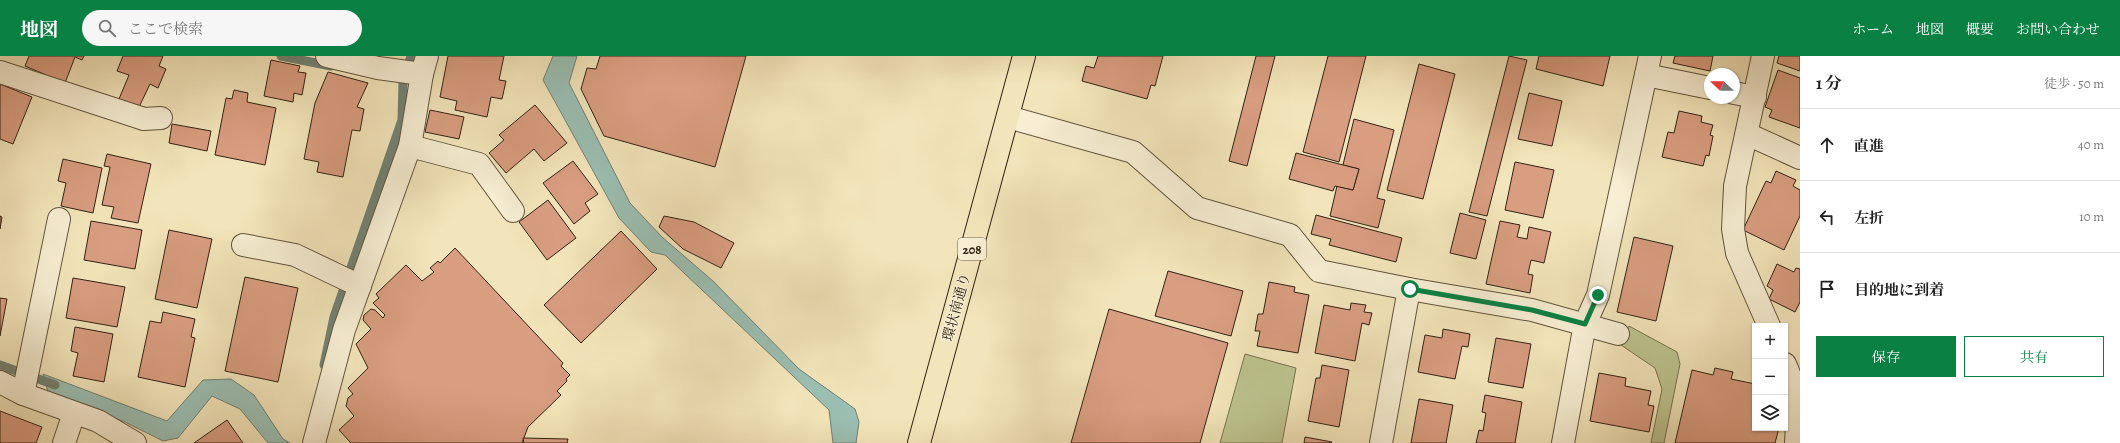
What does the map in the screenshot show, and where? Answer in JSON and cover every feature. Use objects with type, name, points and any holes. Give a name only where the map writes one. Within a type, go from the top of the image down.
[{"type":"highway","name":"環状南通り","points":[[919,443],[1024,56]]},
{"type":"street","points":[[314,443],[344,330],[351,282],[410,146],[425,65],[399,70],[378,68],[327,56]]},
{"type":"street","points":[[1763,56],[1744,95],[1747,134],[1736,186],[1733,229],[1737,252],[1768,323]]},
{"type":"street","points":[[1563,443],[1585,324],[1598,295],[1648,66],[1704,86]]},
{"type":"street","points":[[0,72],[144,119],[161,118]]},
{"type":"street","points":[[1008,117],[1133,152],[1197,208],[1290,235],[1319,271],[1410,289],[1532,310],[1618,334]]},
{"type":"street","points":[[1747,134],[1800,158]]},
{"type":"street","points":[[410,146],[479,164],[513,212]]},
{"type":"street","points":[[23,394],[59,219]]},
{"type":"street","points":[[243,245],[295,255],[351,282]]},
{"type":"street","points":[[1381,443],[1410,289]]},
{"type":"street","points":[[1788,371],[1794,384],[1798,412],[1796,443]]},
{"type":"street","points":[[0,382],[23,394],[98,422],[135,443]]},
{"type":"street","points":[[64,443],[74,413]]},
{"type":"green space","points":[[1629,326],[1677,352],[1680,364],[1664,443],[1651,443],[1662,389],[1655,368],[1621,345]]},
{"type":"green space","points":[[1245,354],[1296,368],[1282,443],[1220,443]]},
{"type":"water","points":[[553,56],[577,56],[569,83],[630,203],[662,237],[713,281],[799,369],[855,409],[859,422],[856,443],[833,443],[829,410],[665,255],[651,252],[619,218],[543,80]]},
{"type":"water","points":[[43,374],[167,421],[203,380],[231,379],[254,395],[283,439],[290,443],[268,443],[240,409],[212,396],[178,438],[163,441],[125,422],[48,392]]},
{"type":"building","points":[[29,56],[84,56],[82,60],[75,57],[65,83],[25,66]]},
{"type":"building","points":[[123,56],[163,56],[159,66],[166,69],[158,88],[150,84],[139,107],[119,99],[129,75],[117,71]]},
{"type":"building","points":[[448,56],[504,56],[499,80],[506,81],[502,99],[491,97],[487,117],[455,110],[457,101],[440,97]]},
{"type":"building","points":[[600,56],[746,56],[715,167],[604,136],[581,89],[587,68],[596,69]]},
{"type":"building","points":[[1098,56],[1163,56],[1155,86],[1151,85],[1147,99],[1082,81],[1086,66],[1094,68]]},
{"type":"building","points":[[1256,56],[1275,56],[1247,166],[1229,161]]},
{"type":"building","points":[[1328,56],[1366,56],[1339,162],[1303,152]]},
{"type":"building","points":[[1509,56],[1527,60],[1487,216],[1469,212]]},
{"type":"building","points":[[1539,56],[1610,56],[1603,86],[1536,69]]},
{"type":"building","points":[[1675,56],[1713,56],[1711,68],[1704,68],[1704,70],[1673,63]]},
{"type":"building","points":[[1779,56],[1800,56],[1800,71],[1777,63]]},
{"type":"building","points":[[271,60],[300,66],[298,72],[306,73],[302,95],[294,93],[293,102],[264,96]]},
{"type":"building","points":[[1419,64],[1455,74],[1423,199],[1387,190]]},
{"type":"building","points":[[1778,70],[1800,78],[1800,128],[1769,117],[1772,110],[1765,107]]},
{"type":"building","points":[[328,72],[368,83],[357,107],[364,109],[360,131],[352,130],[343,177],[317,172],[319,162],[304,159],[315,103]]},
{"type":"building","points":[[0,84],[32,97],[13,144],[0,139]]},
{"type":"building","points":[[234,90],[248,93],[247,102],[276,108],[265,165],[215,155],[226,98],[232,99]]},
{"type":"building","points":[[1529,93],[1562,101],[1552,146],[1518,139]]},
{"type":"building","points":[[535,105],[567,143],[544,161],[534,149],[506,173],[489,153],[504,140],[499,135]]},
{"type":"building","points":[[430,110],[464,117],[459,139],[425,132]]},
{"type":"building","points":[[1679,111],[1702,116],[1701,122],[1713,125],[1710,135],[1713,136],[1709,156],[1706,155],[1703,166],[1662,157],[1668,132],[1674,133]]},
{"type":"building","points":[[1354,119],[1394,130],[1377,198],[1385,200],[1378,228],[1330,216],[1337,186],[1353,190],[1359,169],[1343,165]]},
{"type":"building","points":[[172,124],[211,131],[207,151],[169,143]]},
{"type":"building","points":[[1296,153],[1359,169],[1353,190],[1335,186],[1333,191],[1289,179]]},
{"type":"building","points":[[107,154],[151,164],[138,223],[111,218],[114,207],[102,205],[110,167],[104,166]]},
{"type":"building","points":[[63,159],[102,168],[93,213],[61,206],[66,183],[58,181]]},
{"type":"building","points":[[573,161],[598,194],[585,203],[590,211],[574,224],[543,183]]},
{"type":"building","points":[[1515,162],[1554,170],[1543,218],[1505,210]]},
{"type":"building","points":[[1776,171],[1796,180],[1793,186],[1800,190],[1800,216],[1784,250],[1743,230],[1766,181],[1771,183]]},
{"type":"building","points":[[548,200],[576,238],[547,260],[519,222]]},
{"type":"building","points":[[1460,213],[1486,220],[1476,259],[1450,253]]},
{"type":"building","points":[[1316,215],[1402,238],[1396,262],[1329,245],[1331,239],[1311,234]]},
{"type":"building","points":[[0,216],[2,217],[0,229]]},
{"type":"building","points":[[664,216],[694,222],[734,243],[721,268],[683,249],[659,227]]},
{"type":"building","points":[[91,221],[142,230],[135,269],[84,260]]},
{"type":"building","points":[[1500,221],[1520,225],[1517,237],[1527,239],[1529,227],[1551,232],[1544,263],[1531,260],[1528,274],[1533,275],[1530,293],[1486,284]]},
{"type":"building","points":[[169,230],[212,239],[197,308],[155,299]]},
{"type":"building","points":[[621,231],[657,269],[581,343],[544,305]]},
{"type":"building","points":[[1634,237],[1673,246],[1656,321],[1617,312]]},
{"type":"building","points":[[455,248],[563,363],[561,366],[570,375],[566,379],[567,381],[557,391],[561,395],[528,427],[522,443],[351,443],[339,430],[354,416],[346,406],[348,398],[353,394],[348,388],[368,368],[356,344],[371,329],[363,320],[364,315],[371,309],[375,310],[383,318],[385,315],[373,303],[379,298],[376,294],[406,265],[422,281],[434,272],[430,268],[438,261],[440,263]]},
{"type":"building","points":[[1777,264],[1794,272],[1796,268],[1800,269],[1800,302],[1795,312],[1769,299],[1773,290],[1767,286]]},
{"type":"building","points":[[1168,271],[1243,291],[1231,336],[1155,316]]},
{"type":"building","points":[[245,277],[298,288],[278,382],[225,371]]},
{"type":"building","points":[[73,278],[125,287],[117,327],[66,318]]},
{"type":"building","points":[[1269,282],[1295,287],[1294,292],[1309,295],[1298,353],[1257,346],[1260,331],[1255,331],[1258,314],[1263,314]]},
{"type":"building","points":[[0,298],[7,299],[0,336]]},
{"type":"building","points":[[1351,303],[1366,305],[1364,312],[1372,313],[1369,325],[1362,323],[1355,361],[1315,353],[1324,305],[1350,310]]},
{"type":"building","points":[[1109,309],[1228,343],[1200,443],[1071,443]]},
{"type":"building","points":[[163,312],[195,319],[191,337],[195,338],[185,387],[138,377],[150,321],[161,323]]},
{"type":"building","points":[[75,327],[113,334],[104,382],[73,376],[78,353],[71,351]]},
{"type":"building","points":[[1443,329],[1470,334],[1468,347],[1462,346],[1455,379],[1418,372],[1425,335],[1442,338]]},
{"type":"building","points":[[1496,338],[1531,344],[1523,388],[1488,382]]},
{"type":"building","points":[[1322,365],[1349,370],[1339,427],[1308,421],[1316,378],[1320,378]]},
{"type":"building","points":[[1715,368],[1733,372],[1731,379],[1752,383],[1752,431],[1778,431],[1775,443],[1675,443],[1692,370],[1713,375]]},
{"type":"building","points":[[1599,373],[1626,378],[1625,386],[1651,391],[1648,405],[1654,406],[1649,432],[1590,421]]},
{"type":"building","points":[[1485,395],[1522,402],[1515,443],[1476,443],[1479,430],[1483,431],[1486,413],[1482,412]]},
{"type":"building","points":[[1419,399],[1453,405],[1446,443],[1411,443]]},
{"type":"building","points":[[0,411],[42,427],[36,443],[0,443]]},
{"type":"building","points":[[227,420],[243,443],[194,443]]},
{"type":"building","points":[[1305,437],[1332,442],[1304,443]]},
{"type":"building","points":[[523,438],[568,439],[567,443],[524,443]]},
{"type":"waterway","points":[[281,56],[331,66]]},
{"type":"waterway","points":[[324,365],[334,317],[402,120],[403,81],[411,56]]},
{"type":"waterway","points":[[0,365],[55,385]]},
{"type":"route","points":[[1410,289],[1532,310],[1585,324],[1598,295]]}]
